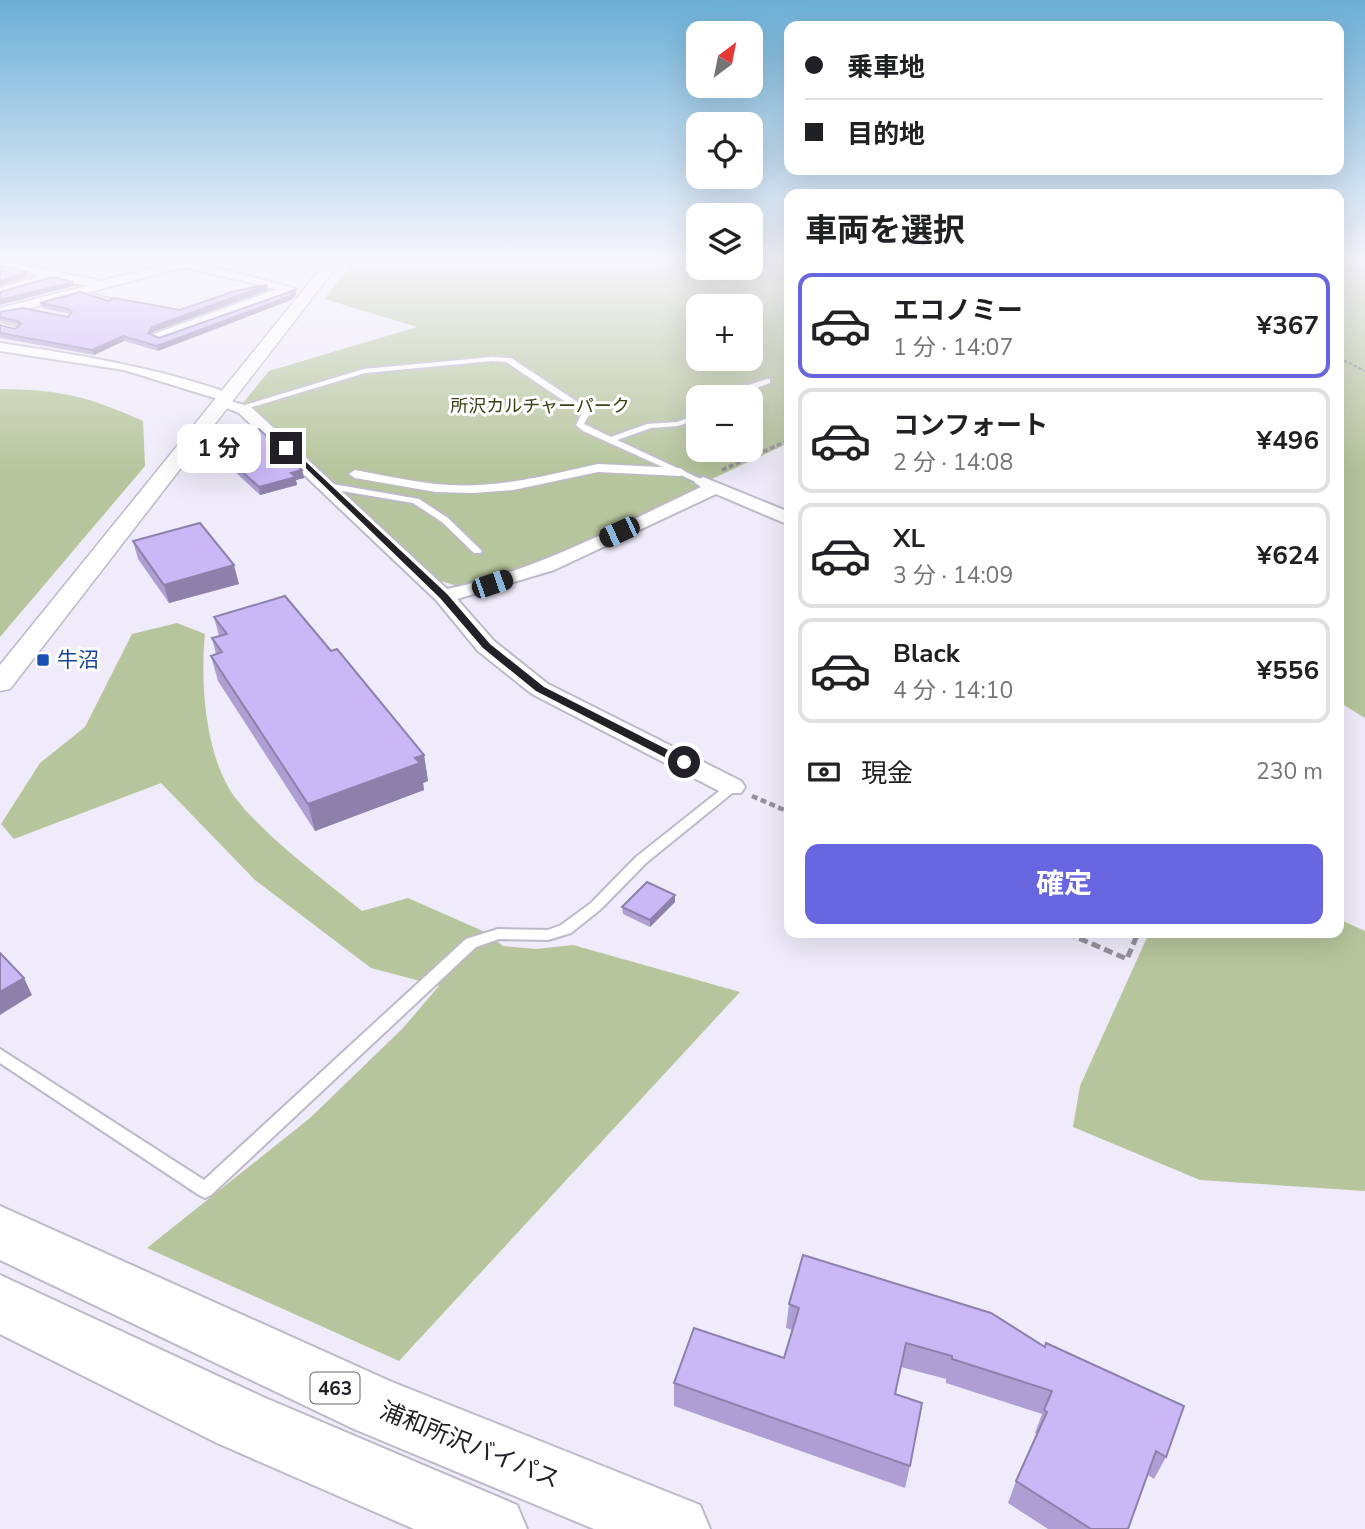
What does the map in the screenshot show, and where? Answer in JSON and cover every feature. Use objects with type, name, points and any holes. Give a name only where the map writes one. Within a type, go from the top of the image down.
[{"type":"highway","name":"浦和所沢バイパス","points":[[0,1232],[376,1407],[676,1529]]},
{"type":"highway","points":[[0,1303],[240,1420],[493,1529]]},
{"type":"street","points":[[159,337],[185,328]]},
{"type":"street","points":[[0,682],[229,403],[276,328]]},
{"type":"street","points":[[0,347],[124,366],[178,380],[229,403],[327,486],[443,596],[486,646],[540,689],[732,787]]},
{"type":"street","points":[[355,474],[436,488],[472,489],[513,486],[589,469],[622,467],[680,472]]},
{"type":"street","points":[[443,596],[462,593],[545,566],[708,484],[784,517]]},
{"type":"lane","points":[[229,403],[364,371],[492,359],[508,360],[586,413],[580,425],[708,484]]},
{"type":"lane","points":[[756,385],[767,381]]},
{"type":"lane","points":[[610,440],[650,426],[686,421]]},
{"type":"lane","points":[[327,486],[416,501],[445,520],[477,551]]},
{"type":"lane","points":[[0,1055],[205,1190],[471,943],[498,934],[548,935],[566,929],[596,906],[641,860],[732,787]]},
{"type":"path","points":[[1344,360],[1365,371]]},
{"type":"path","points":[[708,484],[784,443]]},
{"type":"path","points":[[732,787],[784,810]]},
{"type":"path","points":[[1078,938],[1126,959],[1136,938]]},
{"type":"green space","name":"所沢カルチャーパーク","points":[[412,328],[686,328],[686,371],[763,371],[763,328],[784,328],[784,445],[763,455],[763,385],[686,385],[686,462],[748,462],[712,479],[708,488],[534,565],[469,585],[454,585],[434,579],[243,403],[269,371]]},
{"type":"green space","points":[[1344,328],[1365,328],[1365,718],[1344,705]]},
{"type":"green space","points":[[0,389],[73,396],[143,421],[145,466],[0,637]]},
{"type":"green space","points":[[177,623],[205,634],[203,675],[207,720],[211,743],[226,783],[237,800],[264,829],[362,911],[408,898],[485,932],[503,946],[536,949],[573,945],[740,992],[399,1361],[147,1248],[310,1118],[403,1028],[439,986],[371,968],[255,880],[161,783],[14,839],[1,824],[40,763],[85,727],[132,634]]},
{"type":"green space","points":[[1344,921],[1365,931],[1365,1191],[1200,1180],[1073,1127],[1080,1086],[1147,938],[1344,938]]},
{"type":"building","points":[[0,328],[151,328],[148,333],[159,338],[186,328],[204,328],[157,346],[123,336],[92,350],[0,333]]},
{"type":"building","points":[[259,429],[302,470],[291,473],[296,477],[259,487],[216,448],[225,446],[218,441]]},
{"type":"building","points":[[200,523],[234,565],[164,585],[133,541]]},
{"type":"building","points":[[285,596],[331,651],[337,649],[424,755],[415,758],[420,763],[308,804],[211,656],[222,652],[212,638],[227,634],[214,617]]},
{"type":"building","points":[[647,882],[675,895],[650,920],[622,907]]},
{"type":"building","points":[[0,953],[24,978],[0,992]]},
{"type":"building","points":[[803,1255],[991,1313],[1045,1347],[1046,1343],[1184,1406],[1166,1457],[1156,1451],[1128,1529],[1091,1529],[1016,1481],[1047,1412],[1044,1410],[1052,1391],[952,1359],[952,1356],[906,1343],[895,1394],[922,1403],[910,1466],[674,1383],[694,1328],[784,1358],[799,1308],[789,1304]]},
{"type":"place","name":"牛沼","points":[[43,660]]},
{"type":"route","points":[[286,448],[443,596],[486,646],[540,689],[684,762]]}]
